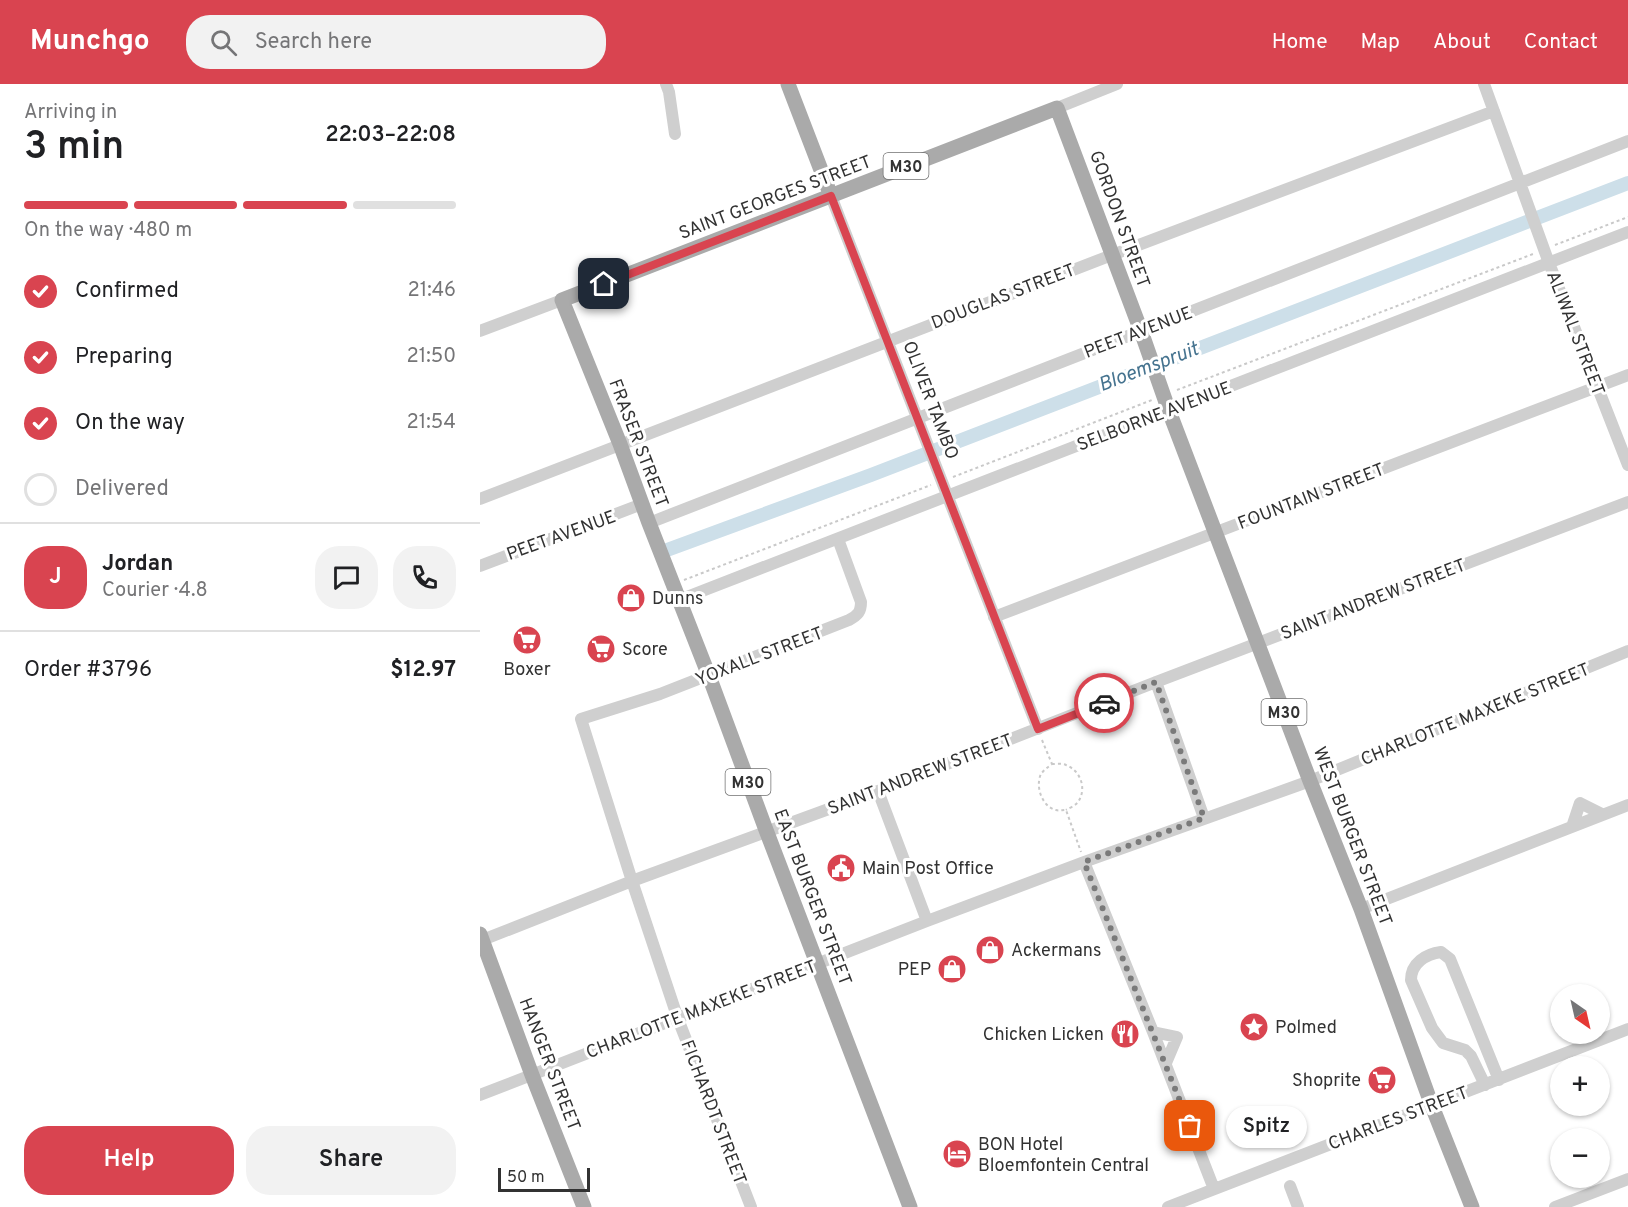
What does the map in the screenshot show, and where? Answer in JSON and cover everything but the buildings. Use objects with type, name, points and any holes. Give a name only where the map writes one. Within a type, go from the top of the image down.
[{"type":"main road","name":"OLIVER TAMBO","points":[[788,84],[831,196]]},
{"type":"main road","name":"SAINT GEORGES STREET","points":[[562,300],[1057,108]]},
{"type":"main road","name":"GORDON STREET","points":[[1057,108],[1143,338]]},
{"type":"main road","name":"FRASER STREET","points":[[562,300],[679,600]]},
{"type":"main road","name":"WEST BURGER STREET","points":[[1143,338],[1168,411],[1361,909],[1432,1106],[1472,1207]]},
{"type":"main road","name":"EAST BURGER STREET","points":[[679,600],[910,1207]]},
{"type":"main road","name":"HANGER STREET","points":[[481,939],[584,1207]]},
{"type":"street","points":[[666,84],[675,134]]},
{"type":"street","name":"SAINT GEORGES STREET","points":[[1057,108],[1117,84]]},
{"type":"street","name":"ALIWAL STREET","points":[[1484,84],[1544,249],[1628,465]]},
{"type":"street","name":"DOUGLAS STREET","points":[[480,499],[1112,255],[1494,111]]},
{"type":"street","name":"PEET AVENUE","points":[[649,523],[920,424],[1143,338],[1628,141]]},
{"type":"street","name":"OLIVER TAMBO","points":[[831,196],[1038,729]]},
{"type":"street","name":"SELBORNE AVENUE","points":[[679,600],[1628,232]]},
{"type":"street","name":"SAINT GEORGES STREET","points":[[480,332],[562,300]]},
{"type":"street","name":"FOUNTAIN STREET","points":[[994,617],[1628,375]]},
{"type":"street","name":"SAINT ANDREW STREET","points":[[481,939],[632,880],[879,790],[1628,502]]},
{"type":"street","name":"PEET AVENUE","points":[[480,566],[642,504]]},
{"type":"street","name":"YOXALL STREET","points":[[581,719],[660,694],[857,616],[861,610],[861,602],[838,539]]},
{"type":"street","name":"CHARLOTTE MAXEKE STREET","points":[[480,1095],[927,921],[1310,781],[1628,651]]},
{"type":"street","points":[[1156,682],[1204,818]]},
{"type":"street","name":"FICHARDT STREET","points":[[581,719],[678,1019],[751,1207]]},
{"type":"street","points":[[879,790],[927,921]]},
{"type":"street","points":[[1572,826],[1580,803],[1602,814]]},
{"type":"street","points":[[1361,909],[1628,805]]},
{"type":"street","points":[[1084,862],[1166,1063],[1214,1189]]},
{"type":"street","points":[[1485,1085],[1465,1050],[1443,1043],[1432,1028],[1411,980],[1411,973],[1421,959],[1432,953],[1441,952],[1450,959],[1499,1080]]},
{"type":"street","name":"CHARLES STREET","points":[[1168,1207],[1628,1029]]},
{"type":"street","points":[[1153,1032],[1177,1037],[1166,1063]]},
{"type":"street","points":[[1472,1059],[1487,1052]]},
{"type":"street","points":[[1555,1207],[1628,1179]]},
{"type":"street","points":[[1290,1186],[1298,1207]]},
{"type":"path","points":[[1038,729],[1052,764]]},
{"type":"path","points":[[1052,764],[1065,764],[1076,771],[1082,780],[1082,791],[1077,803],[1066,810],[1054,810],[1040,793],[1039,782],[1042,772],[1052,764]]},
{"type":"path","points":[[1066,810],[1084,862]]},
{"type":"waterway","name":"Bloemspruit","points":[[667,550],[871,475],[1628,183]]},
{"type":"way so far","points":[[1104,703],[1156,682],[1204,818],[1084,862],[1190,1126]]},
{"type":"place","name":"Dunns","points":[[631,598]]},
{"type":"place","name":"Boxer","points":[[527,640]]},
{"type":"place","name":"Score","points":[[601,649]]},
{"type":"place","name":"Main Post Office","points":[[841,868]]},
{"type":"place","name":"Ackermans","points":[[990,950]]},
{"type":"place","name":"PEP","points":[[952,969]]},
{"type":"place","name":"Polmed","points":[[1254,1027]]},
{"type":"place","name":"Chicken Licken","points":[[1125,1034]]},
{"type":"place","name":"Shoprite","points":[[1382,1080]]},
{"type":"place","name":"Spitz","points":[[1190,1126]]},
{"type":"place","name":"BON Hotel Bloemfontein Central","points":[[957,1154]]},
{"type":"route","points":[[604,284],[831,196],[1038,729],[1104,703]]}]
